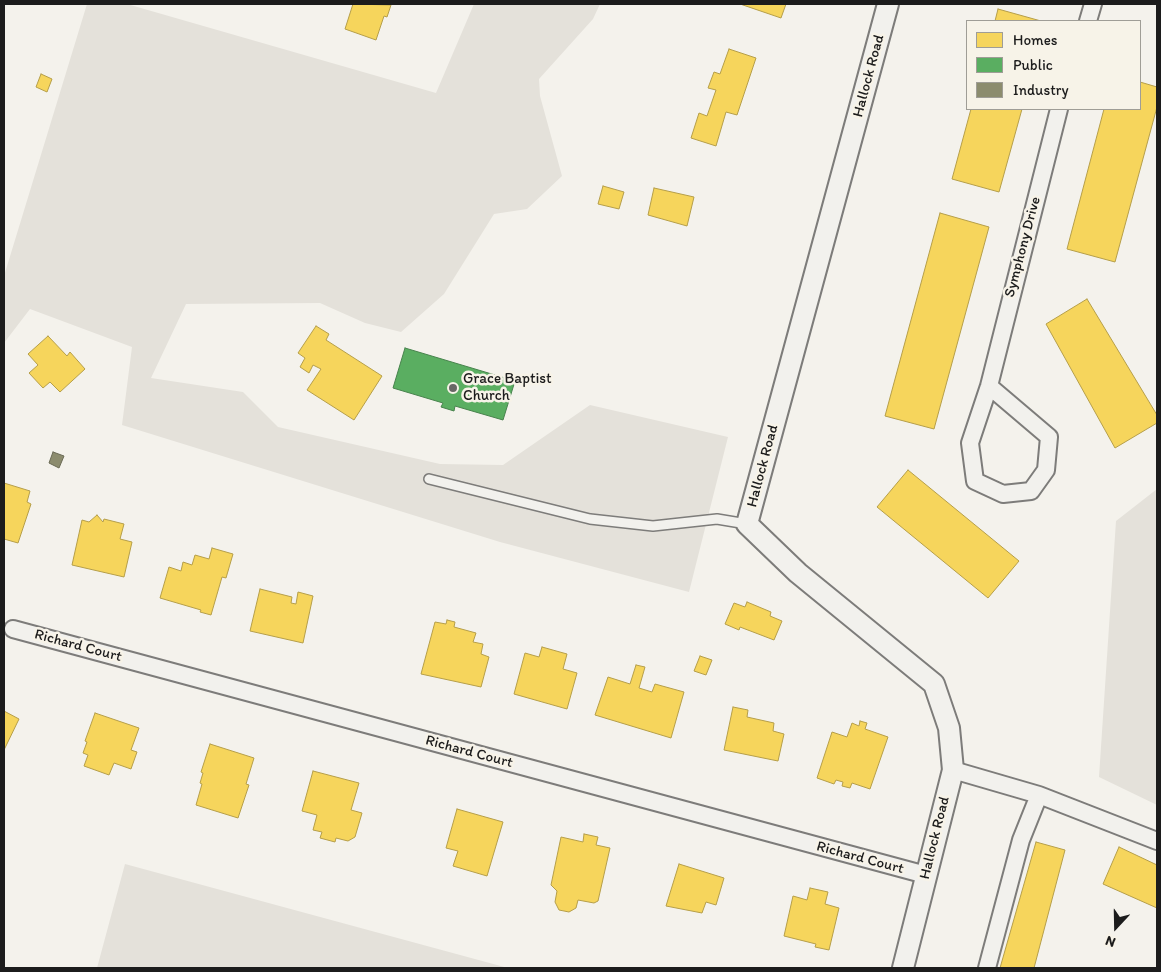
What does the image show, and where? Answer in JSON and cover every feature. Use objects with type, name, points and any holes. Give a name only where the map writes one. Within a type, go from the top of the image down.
[{"type":"street","name":"Hallock Road","points":[[888,4],[747,524],[798,573],[934,684],[949,728],[953,770],[903,968]]},
{"type":"street","points":[[1088,20],[1093,4]]},
{"type":"street","name":"Symphony Drive","points":[[988,386],[1049,437],[1046,470],[1031,491],[1003,494],[975,481],[970,444],[988,386],[1060,110]]},
{"type":"street","name":"Richard Court","points":[[13,629],[926,875]]},
{"type":"street","points":[[953,770],[1039,794],[1157,841]]},
{"type":"street","points":[[987,968],[1021,840],[1039,794]]},
{"type":"lane","points":[[429,479],[590,519],[653,526],[717,519],[747,524]]},
{"type":"shaded area","points":[[87,4],[127,4],[436,93],[474,4],[600,4],[593,19],[539,79],[540,96],[562,176],[527,209],[494,214],[444,294],[401,332],[365,323],[320,303],[186,304],[151,378],[243,392],[278,427],[440,464],[503,465],[590,405],[728,437],[689,592],[500,542],[122,425],[132,347],[30,309],[4,343],[4,276]]},
{"type":"shaded area","points":[[1157,489],[1157,805],[1099,777],[1116,521]]},
{"type":"shaded area","points":[[125,864],[508,968],[97,968]]},
{"type":"building: Homes","points":[[353,4],[391,5],[387,17],[384,16],[376,40],[345,29]]},
{"type":"building: Homes","points":[[740,4],[786,4],[781,18]]},
{"type":"building: Homes","points":[[998,9],[1037,20],[995,20]]},
{"type":"building: Homes","points":[[729,49],[756,58],[737,115],[726,112],[716,146],[691,138],[699,113],[707,116],[716,90],[708,88],[714,72],[720,74]]},
{"type":"building: Homes","points":[[41,74],[52,79],[47,92],[36,87]]},
{"type":"building: Homes","points":[[1141,82],[1157,87],[1157,107],[1115,262],[1067,249],[1104,110],[1141,110]]},
{"type":"building: Homes","points":[[971,110],[1022,110],[999,192],[952,179]]},
{"type":"building: Homes","points":[[603,186],[624,192],[619,209],[598,204]]},
{"type":"building: Homes","points":[[654,188],[694,197],[687,226],[648,215]]},
{"type":"building: Homes","points":[[940,213],[989,227],[934,429],[885,416]]},
{"type":"building: Homes","points":[[1087,299],[1157,415],[1157,423],[1115,448],[1046,324]]},
{"type":"building: Homes","points":[[316,326],[329,334],[326,340],[382,376],[354,420],[307,390],[321,369],[313,365],[309,373],[300,367],[305,358],[298,353]]},
{"type":"building: Homes","points":[[48,336],[67,356],[70,352],[85,369],[60,392],[50,382],[43,388],[29,373],[38,365],[28,354]]},
{"type":"building: Homes","points":[[908,470],[1019,561],[988,598],[877,507]]},
{"type":"building: Homes","points":[[4,483],[30,491],[27,502],[31,504],[18,543],[4,539]]},
{"type":"building: Homes","points":[[97,515],[103,522],[104,519],[124,524],[120,539],[132,542],[124,577],[72,565],[82,520],[89,522]]},
{"type":"building: Homes","points":[[212,548],[233,554],[226,578],[222,577],[211,615],[200,612],[201,610],[160,598],[169,567],[181,571],[183,562],[192,565],[195,555],[209,559]]},
{"type":"building: Homes","points":[[260,589],[292,597],[291,603],[296,604],[298,592],[313,596],[303,643],[250,631]]},
{"type":"building: Homes","points":[[747,602],[771,612],[770,616],[782,621],[774,640],[740,627],[739,630],[725,624],[734,603],[745,607]]},
{"type":"building: Homes","points":[[447,620],[455,622],[454,627],[476,633],[473,642],[483,644],[481,654],[489,657],[481,687],[421,674],[435,622],[446,624]]},
{"type":"building: Homes","points":[[542,647],[567,654],[563,669],[577,673],[567,709],[514,694],[525,653],[539,657]]},
{"type":"building: Homes","points":[[700,656],[712,660],[706,675],[694,671]]},
{"type":"building: Homes","points":[[636,665],[645,667],[639,688],[652,692],[655,684],[684,692],[671,738],[595,715],[608,677],[630,684]]},
{"type":"building: Homes","points":[[733,707],[748,710],[747,717],[774,723],[773,731],[784,734],[778,761],[724,750]]},
{"type":"building: Homes","points":[[4,711],[19,719],[4,750]]},
{"type":"building: Homes","points":[[95,713],[139,728],[131,750],[137,752],[131,769],[114,763],[109,775],[84,766],[88,755],[83,753],[87,742],[85,741]]},
{"type":"building: Homes","points":[[860,721],[867,723],[865,729],[888,737],[870,789],[852,783],[850,788],[842,786],[843,782],[836,780],[834,784],[817,778],[832,732],[847,737],[852,723],[859,726]]},
{"type":"building: Homes","points":[[210,744],[254,758],[246,784],[249,785],[238,818],[196,805],[202,784],[200,783],[203,773],[201,772]]},
{"type":"building: Homes","points":[[313,771],[359,783],[351,810],[362,813],[355,837],[348,841],[336,838],[335,842],[320,838],[322,832],[313,830],[317,815],[302,811]]},
{"type":"building: Homes","points":[[457,809],[503,822],[487,876],[453,866],[458,851],[446,848]]},
{"type":"building: Homes","points":[[584,834],[598,837],[596,845],[610,848],[598,901],[594,903],[578,900],[576,908],[569,912],[559,910],[555,902],[557,891],[551,885],[561,837],[583,842]]},
{"type":"building: Homes","points":[[1036,842],[1065,850],[1034,968],[1000,968]]},
{"type":"building: Homes","points":[[1119,847],[1157,865],[1157,908],[1103,884]]},
{"type":"building: Homes","points":[[679,864],[724,878],[716,905],[706,902],[702,913],[666,906]]},
{"type":"building: Homes","points":[[810,888],[828,892],[825,904],[839,908],[829,950],[815,947],[816,944],[784,936],[793,896],[807,900]]},
{"type":"building: Public","points":[[405,348],[515,381],[503,420],[455,406],[454,411],[441,407],[443,403],[393,388]]},
{"type":"building: Industry","points":[[53,452],[64,456],[59,468],[49,463]]},
{"type":"place","name":"Grace Baptist Church","points":[[453,388]]}]
